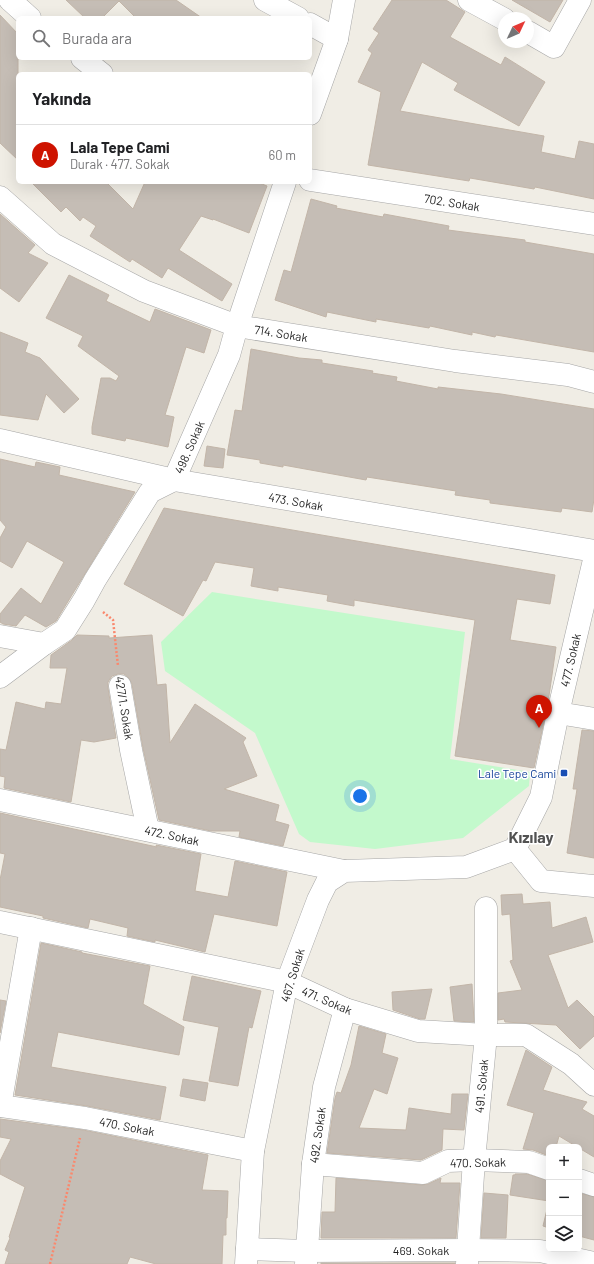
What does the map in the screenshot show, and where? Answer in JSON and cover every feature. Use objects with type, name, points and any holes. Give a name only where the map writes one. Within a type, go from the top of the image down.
[{"type":"street","points":[[10,0],[28,16]]},
{"type":"street","points":[[265,0],[294,16]]},
{"type":"street","points":[[312,109],[338,39],[344,0]]},
{"type":"street","points":[[468,0],[498,16]]},
{"type":"street","points":[[534,35],[554,47],[580,0]]},
{"type":"street","points":[[312,25],[338,39]]},
{"type":"street","points":[[84,60],[100,72]]},
{"type":"street","name":"702. Sokak","points":[[312,180],[594,224]]},
{"type":"street","name":"498. Sokak","points":[[0,678],[44,644],[65,630],[150,492],[174,480],[229,355],[237,326],[284,184]]},
{"type":"street","name":"714. Sokak","points":[[0,197],[53,244],[144,291],[237,326],[455,361],[568,375],[594,382]]},
{"type":"street","name":"473. Sokak","points":[[0,440],[174,480],[594,551]]},
{"type":"street","name":"477. Sokak","points":[[514,849],[541,798],[558,713],[594,560]]},
{"type":"street","points":[[0,636],[44,644]]},
{"type":"street","name":"427/1. Sokak","points":[[120,686],[148,830]]},
{"type":"street","points":[[558,713],[594,719]]},
{"type":"street","name":"472. Sokak","points":[[0,800],[344,871]]},
{"type":"street","points":[[344,871],[466,867],[514,849],[541,881],[594,886]]},
{"type":"street","name":"467. Sokak","points":[[247,1256],[253,1150],[287,982],[318,900],[327,882],[344,871]]},
{"type":"street","name":"491. Sokak","points":[[467,1257],[474,1160],[486,1035],[486,908]]},
{"type":"street","name":"471. Sokak","points":[[0,922],[287,982],[345,1010],[418,1031],[486,1035],[526,1035],[571,1064],[594,1085]]},
{"type":"street","points":[[0,1106],[31,928]]},
{"type":"street","name":"492. Sokak","points":[[306,1258],[313,1164],[324,1087],[345,1010]]},
{"type":"street","name":"470. Sokak","points":[[0,1106],[85,1118],[253,1150]]},
{"type":"street","name":"470. Sokak","points":[[313,1164],[423,1173],[448,1161],[474,1160],[529,1162],[546,1168]]},
{"type":"street","points":[[582,1181],[594,1185]]},
{"type":"street","name":"469. Sokak","points":[[247,1256],[306,1258],[467,1257],[540,1251],[594,1263]]},
{"type":"path","name":"427/1. Sokak","points":[[84,600],[113,620],[120,686]]},
{"type":"path","points":[[50,1264],[85,1118]]},
{"type":"green space","points":[[212,592],[465,632],[450,759],[530,772],[529,786],[463,838],[375,849],[310,842],[299,834],[255,733],[165,671],[161,642]]},
{"type":"building","points":[[66,0],[176,0],[199,16],[134,16],[119,1],[104,16],[83,16]]},
{"type":"building","points":[[392,0],[446,0],[465,12],[450,37],[501,65],[505,57],[545,82],[519,126],[454,90],[458,83],[422,62],[400,111],[544,136],[541,152],[575,159],[579,141],[594,144],[594,199],[535,187],[534,189],[470,178],[469,181],[368,165],[381,92],[358,82],[372,53],[368,50],[379,33],[373,29]]},
{"type":"building","points":[[512,0],[563,0],[550,22]]},
{"type":"building","points":[[0,15],[16,32],[16,60],[18,60],[18,72],[16,72],[16,158],[0,143]]},
{"type":"building","points":[[33,184],[108,184],[133,209],[144,184],[262,184],[267,186],[249,233],[201,216],[179,250],[232,284],[222,301],[168,268],[162,278],[132,259],[130,262],[90,236],[96,226],[83,217],[80,221],[66,207],[61,212]]},
{"type":"building","points":[[311,199],[337,206],[336,208],[383,217],[384,214],[449,226],[448,230],[525,240],[525,242],[594,254],[594,352],[496,335],[495,337],[472,332],[472,335],[430,326],[429,328],[376,319],[376,322],[327,312],[326,317],[275,300],[284,270],[291,272]]},
{"type":"building","points":[[0,214],[35,245],[28,253],[48,263],[19,302],[0,288]]},
{"type":"building","points":[[69,275],[109,295],[106,301],[150,322],[155,309],[211,330],[204,353],[186,347],[165,415],[174,417],[168,447],[126,438],[125,441],[92,434],[101,378],[110,378],[116,381],[119,376],[78,346],[83,336],[46,318]]},
{"type":"building","points":[[0,332],[28,343],[25,352],[40,358],[79,399],[64,413],[46,394],[38,420],[0,415]]},
{"type":"building","points":[[251,349],[299,358],[322,360],[322,363],[373,371],[372,373],[397,377],[396,381],[438,389],[438,387],[501,394],[594,409],[594,499],[592,512],[562,508],[561,512],[490,503],[490,500],[455,495],[456,491],[367,477],[366,480],[283,465],[283,467],[260,463],[260,460],[227,455],[235,410],[242,411]]},
{"type":"building","points":[[207,446],[225,449],[223,468],[204,466]]},
{"type":"building","points":[[0,459],[35,467],[36,462],[60,467],[59,475],[135,492],[56,621],[46,627],[25,615],[16,626],[3,624],[0,622],[0,614],[21,588],[41,604],[64,562],[27,541],[12,568],[0,561],[0,538],[6,527],[0,520]]},
{"type":"building","points":[[164,508],[555,575],[550,604],[517,599],[510,640],[556,647],[548,703],[534,768],[455,756],[475,620],[354,600],[354,606],[327,601],[328,595],[278,587],[278,591],[251,586],[254,568],[215,562],[206,581],[203,580],[183,616],[124,584]]},
{"type":"building","points":[[77,635],[109,636],[109,638],[152,635],[157,685],[166,684],[170,743],[195,704],[246,738],[243,742],[257,776],[224,789],[279,805],[275,821],[289,825],[283,846],[239,837],[240,831],[211,831],[159,820],[143,748],[132,684],[129,678],[124,674],[112,676],[108,682],[116,738],[94,742],[81,740],[71,802],[4,788],[5,777],[0,776],[0,749],[6,750],[16,702],[45,709],[46,702],[61,704],[67,668],[50,668],[51,655]]},
{"type":"building","points":[[582,730],[594,731],[594,858],[567,853],[577,789],[573,789]]},
{"type":"building","points":[[0,813],[157,847],[156,845],[201,854],[195,891],[228,897],[235,861],[287,872],[277,926],[214,914],[205,952],[155,940],[155,942],[127,936],[128,928],[90,919],[88,928],[43,918],[43,916],[0,907],[0,880],[5,854],[0,853]]},
{"type":"building","points":[[522,894],[523,904],[550,902],[552,928],[586,917],[593,942],[548,955],[568,1008],[577,1000],[594,1017],[594,1036],[580,1049],[556,1025],[505,1022],[504,1019],[498,1020],[498,993],[522,990],[510,961],[513,960],[510,914],[502,915],[501,895]]},
{"type":"building","points":[[41,943],[82,953],[150,966],[143,1004],[184,1027],[179,1055],[58,1032],[51,1067],[166,1087],[160,1120],[87,1106],[15,1095]]},
{"type":"building","points":[[192,976],[261,991],[252,1028],[249,1027],[238,1086],[209,1081],[219,1027],[183,1020]]},
{"type":"building","points":[[472,984],[474,1022],[454,1021],[450,987]]},
{"type":"building","points":[[432,989],[425,1019],[420,1019],[393,1010],[392,992]]},
{"type":"building","points":[[0,1000],[6,1001],[0,1033]]},
{"type":"building","points":[[359,1026],[386,1034],[382,1053],[398,1058],[387,1094],[374,1089],[359,1128],[406,1130],[409,1108],[451,1114],[452,1094],[468,1094],[464,1130],[443,1129],[442,1150],[421,1160],[327,1153],[335,1098],[337,1092],[341,1093],[351,1065]]},
{"type":"building","points":[[526,1050],[552,1067],[543,1090],[587,1102],[582,1109],[594,1116],[594,1157],[582,1150],[582,1144],[572,1144],[559,1136],[557,1144],[546,1144],[546,1155],[533,1150],[523,1149],[534,1113],[507,1105]]},
{"type":"building","points":[[183,1079],[208,1083],[205,1101],[180,1096]]},
{"type":"building","points":[[0,1119],[83,1130],[208,1155],[202,1190],[228,1191],[226,1235],[223,1235],[222,1264],[156,1264],[130,1257],[127,1264],[5,1264],[9,1252],[5,1250],[25,1187],[0,1174],[0,1161],[11,1139],[0,1137]]},
{"type":"building","points":[[527,1174],[546,1180],[546,1201],[510,1195],[513,1175]]},
{"type":"building","points":[[336,1178],[422,1185],[441,1178],[440,1183],[460,1183],[456,1238],[321,1238],[322,1212],[335,1212]]},
{"type":"building","points":[[484,1193],[508,1195],[506,1238],[481,1238]]},
{"type":"building","points":[[582,1194],[594,1197],[594,1240],[582,1237]]},
{"type":"building","points":[[546,1214],[546,1227],[543,1226]]},
{"type":"building","points":[[455,1263],[455,1264],[321,1264]]},
{"type":"place","name":"Lala Tepe Cami","points":[[539,728]]},
{"type":"place","name":"Lale Tepe Cami","points":[[564,773]]},
{"type":"district","name":"Kızılay","points":[[531,836]]}]
